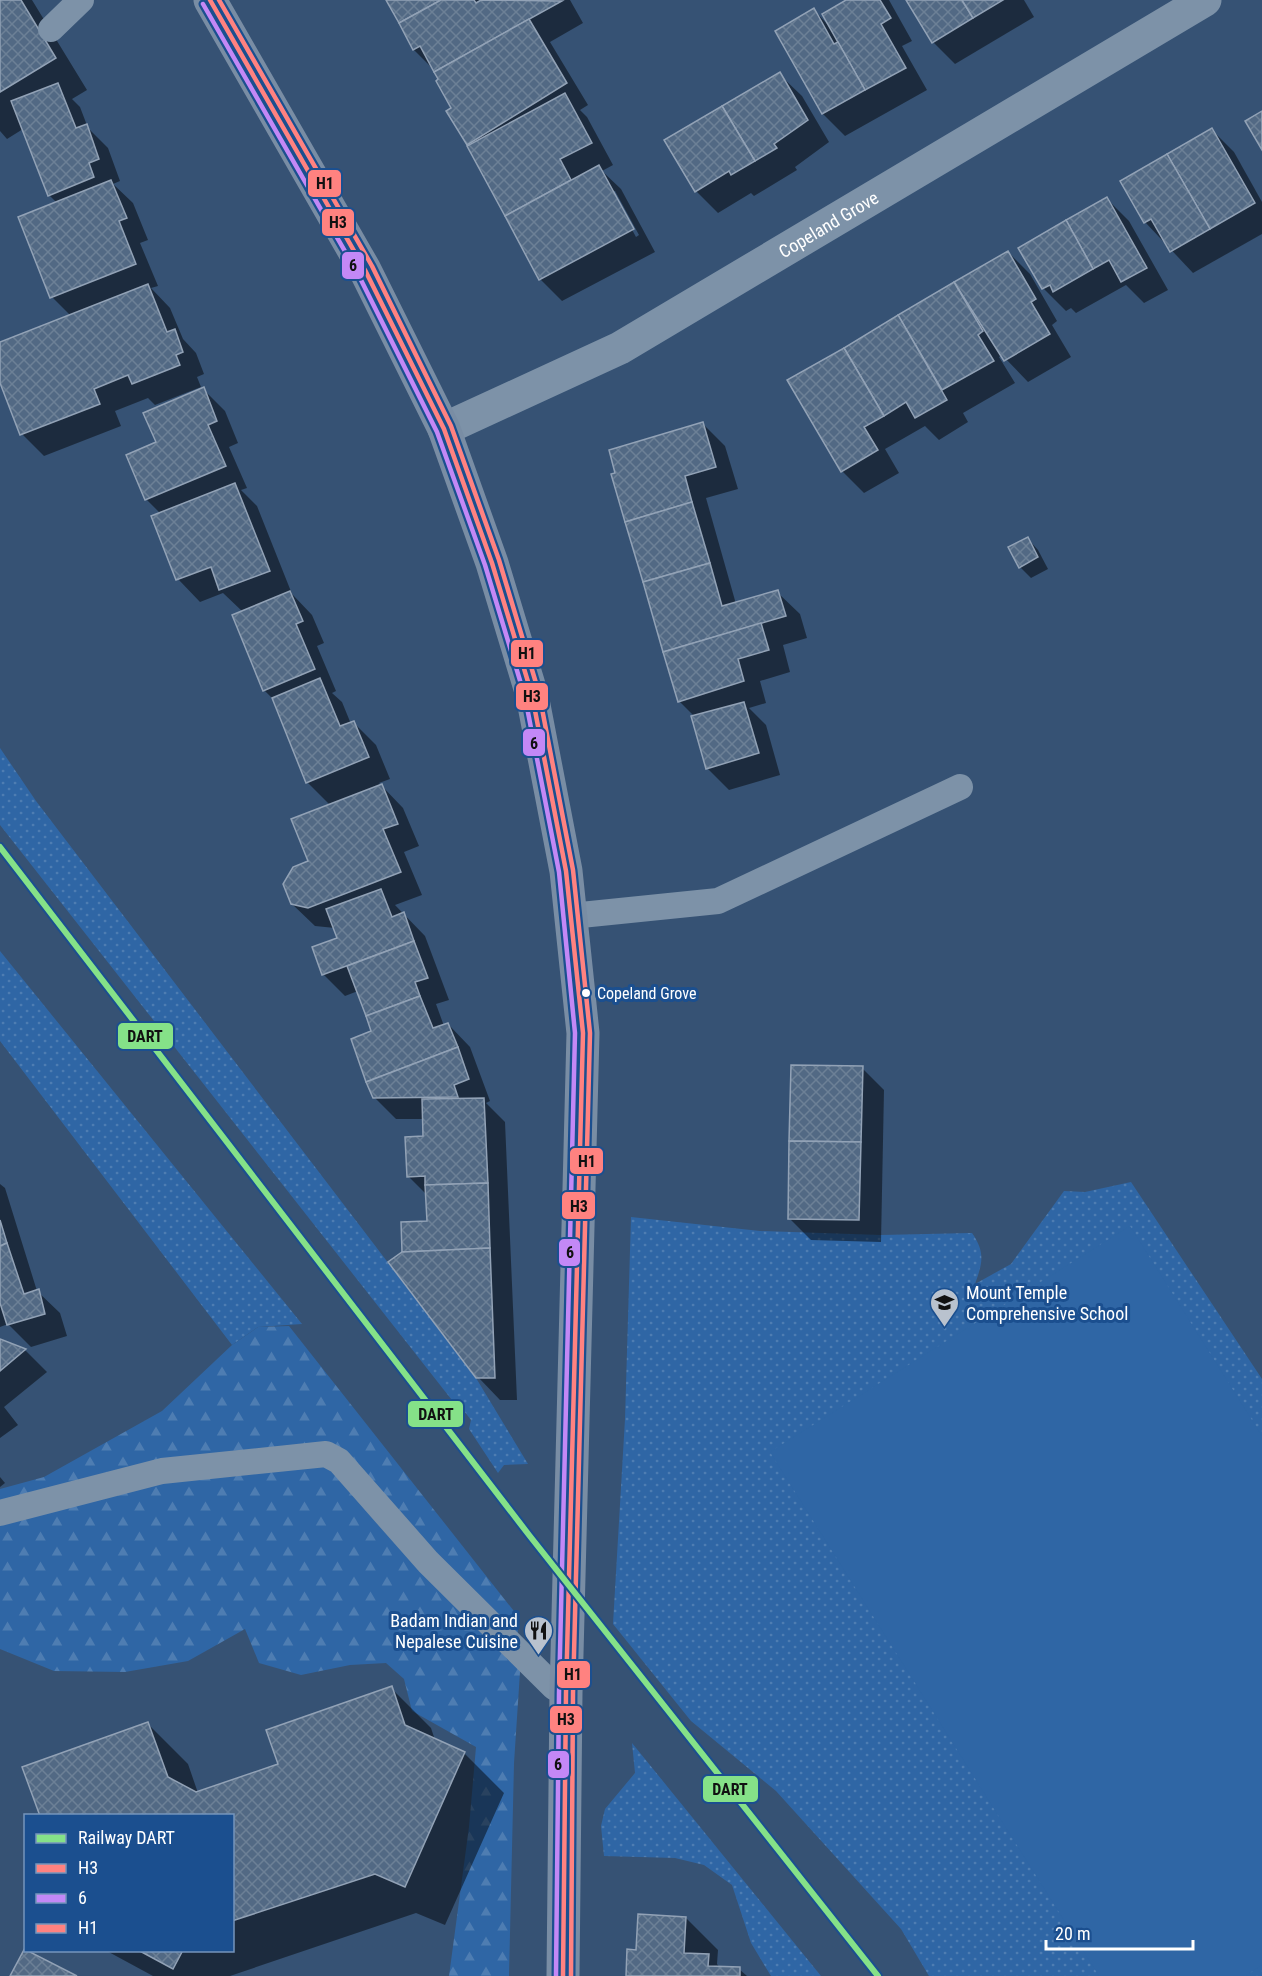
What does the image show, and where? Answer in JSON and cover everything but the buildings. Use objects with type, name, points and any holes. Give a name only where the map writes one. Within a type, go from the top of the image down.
[{"type":"main road","points":[[210,0],[365,270],[444,429],[492,563],[532,695],[566,871],[583,1033],[573,1516],[566,1693],[563,1976]]},
{"type":"street","name":"Copeland Grove","points":[[444,429],[620,348],[1205,0]]},
{"type":"lane","points":[[51,29],[81,0]]},
{"type":"lane","points":[[571,916],[718,901],[960,787]]},
{"type":"lane","points":[[0,1513],[162,1471],[326,1454],[339,1461],[436,1570],[554,1687],[566,1693]]},
{"type":"green space","points":[[0,748],[36,801],[476,1378],[528,1464],[504,1465],[498,1473],[469,1429],[471,1420],[461,1407],[455,1404],[0,825]]},
{"type":"green space","points":[[0,951],[302,1324],[258,1327],[232,1345],[0,1041]]},
{"type":"green space","name":"Mount Temple Comprehensive School","points":[[1131,1182],[1262,1379],[1262,1976],[929,1976],[901,1929],[776,1791],[691,1721],[613,1624],[625,1419],[631,1217],[760,1231],[881,1235],[972,1233],[981,1253],[975,1284],[1011,1264],[1064,1191],[1085,1192]]},
{"type":"green space","points":[[1130,1226],[1262,1436],[1262,1965],[1245,1976],[1099,1976],[770,1452]]},
{"type":"green space","points":[[289,1326],[517,1615],[520,1672],[514,1763],[509,1976],[449,1976],[469,1827],[476,1747],[412,1711],[404,1679],[386,1663],[350,1665],[301,1675],[259,1663],[245,1629],[188,1661],[125,1672],[54,1671],[0,1649],[0,1489],[44,1477],[162,1411],[232,1345],[258,1327]]},
{"type":"green space","points":[[632,1743],[821,1976],[771,1976],[751,1943],[732,1885],[704,1865],[675,1858],[604,1856],[601,1826],[605,1809],[635,1773]]},
{"type":"rail line","name":"DART","points":[[0,847],[529,1535],[878,1976]]},
{"type":"transit line","name":"H3","points":[[210,0],[365,270],[444,429],[492,563],[532,695],[566,871],[583,1033],[566,1693],[563,1976]]},
{"type":"transit line","name":"H1","points":[[219,0],[372,266],[451,426],[499,560],[539,693],[573,870],[590,1033],[573,1693],[571,1976]]},
{"type":"transit line","name":"6","points":[[203,4],[358,274],[437,432],[485,565],[525,697],[559,872],[575,1033],[559,1693],[556,1976]]},
{"type":"place","name":"Copeland Grove","points":[[586,993]]},
{"type":"place","name":"Mount Temple Comprehensive School","points":[[945,1328]]},
{"type":"place","name":"Badam Indian and Nepalese Cuisine","points":[[539,1656]]}]
